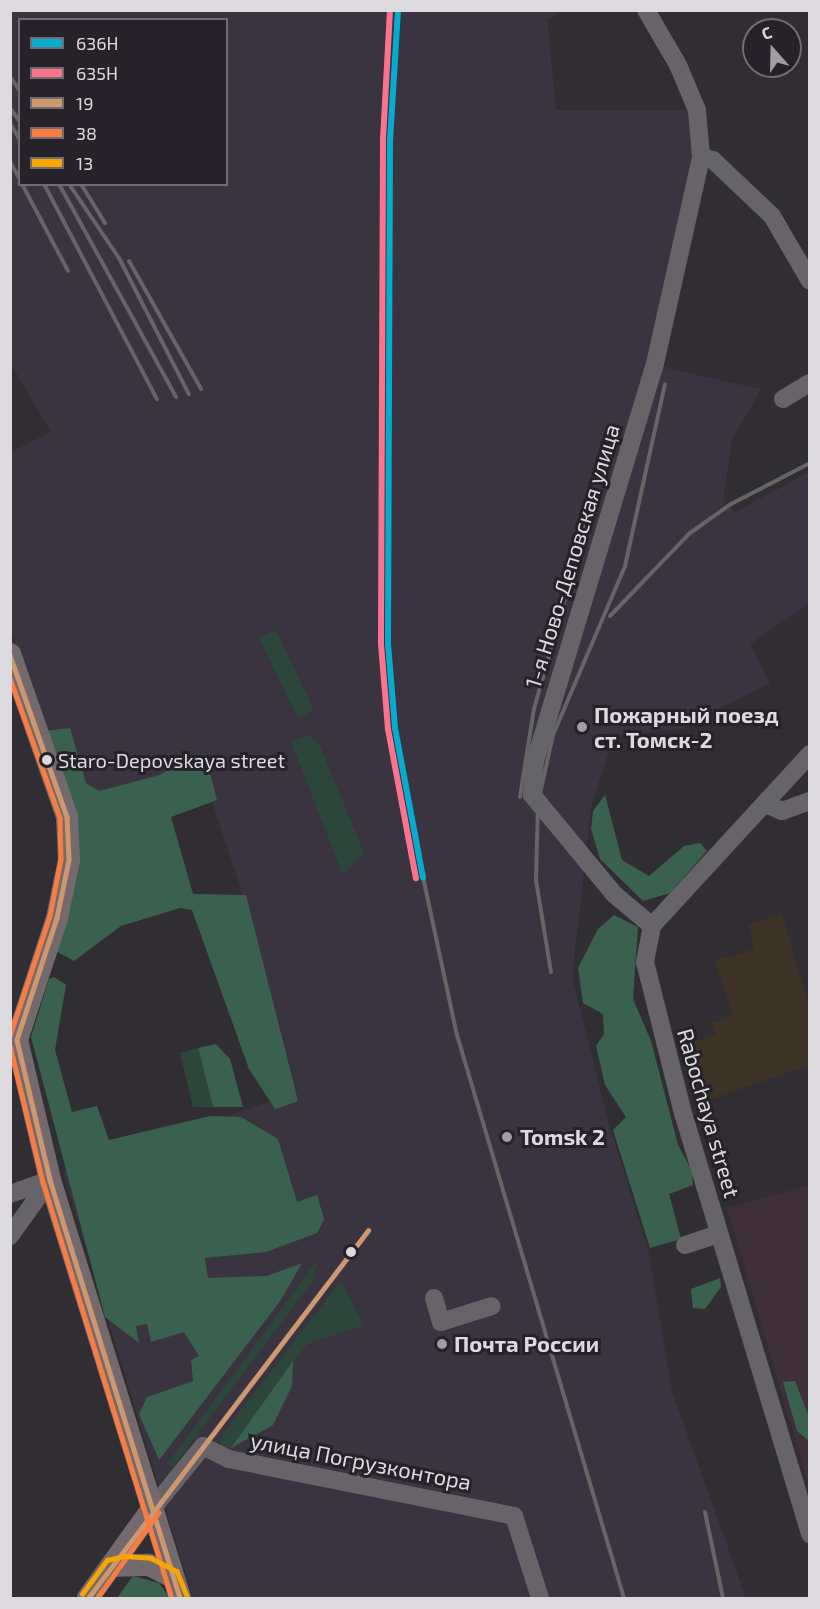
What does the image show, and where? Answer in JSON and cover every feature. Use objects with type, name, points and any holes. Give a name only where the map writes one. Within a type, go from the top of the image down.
[{"type":"main road","points":[[10,654],[67,817],[69,860],[57,918],[13,1034],[50,1180],[180,1599]]},
{"type":"main road","points":[[88,1599],[152,1509]]},
{"type":"main road","points":[[112,1566],[149,1565],[173,1576]]},
{"type":"street","name":"1-я Ново-Деповская улица","points":[[646,10],[678,65],[697,110],[701,157],[657,357],[535,761],[532,795],[614,894],[652,926]]},
{"type":"street","points":[[701,157],[713,160],[772,216],[810,281]]},
{"type":"street","points":[[783,399],[810,383]]},
{"type":"street","points":[[652,926],[768,805],[810,754]]},
{"type":"street","points":[[768,805],[782,811],[810,801]]},
{"type":"street","name":"Rabochaya street","points":[[652,926],[646,978],[718,1234],[810,1534]]},
{"type":"street","points":[[10,1194],[50,1180]]},
{"type":"street","points":[[10,1236],[50,1180]]},
{"type":"street","points":[[685,1245],[718,1234]]},
{"type":"street","points":[[434,1298],[441,1322],[492,1306]]},
{"type":"street","name":"улица Погрузконтора","points":[[152,1509],[202,1446],[229,1459],[514,1516],[540,1599]]},
{"type":"shaded area","points":[[10,11],[565,11],[547,20],[556,110],[690,110],[694,154],[661,367],[761,389],[732,440],[723,501],[735,512],[809,472],[809,603],[750,644],[770,683],[680,729],[614,736],[591,807],[572,977],[608,1121],[648,1249],[672,1392],[746,1598],[193,1598],[63,1172],[274,1100],[240,886],[201,769],[72,809],[11,631],[11,452],[51,432],[11,364]]},
{"type":"shaded area","points":[[782,914],[809,1005],[809,1065],[700,1104],[682,1047],[715,1034],[712,1023],[733,1015],[715,960],[755,949],[748,924]]},
{"type":"shaded area","points":[[809,1185],[809,1486],[727,1208]]},
{"type":"green space","points":[[276,630],[314,710],[298,718],[259,638]]},
{"type":"green space","points":[[70,728],[86,783],[99,791],[160,775],[189,757],[205,754],[217,800],[171,817],[193,894],[246,895],[298,1101],[275,1109],[249,1069],[192,910],[180,908],[121,926],[74,961],[54,950],[75,860],[45,731]]},
{"type":"green space","points":[[307,735],[319,743],[364,853],[343,875],[291,742]]},
{"type":"green space","points":[[605,795],[622,860],[649,876],[684,846],[700,843],[707,851],[670,893],[643,901],[600,859],[591,829],[593,811]]},
{"type":"green space","points":[[614,915],[638,927],[633,999],[651,1041],[678,1145],[692,1171],[693,1185],[669,1194],[681,1239],[650,1248],[613,1130],[626,1117],[605,1085],[596,1046],[604,1034],[603,1014],[583,1003],[578,968],[598,929]]},
{"type":"green space","points":[[54,977],[66,985],[55,1050],[72,1112],[97,1106],[109,1140],[210,1116],[241,1117],[278,1139],[297,1202],[317,1195],[324,1219],[317,1233],[266,1252],[205,1258],[208,1278],[267,1276],[302,1263],[281,1300],[159,1460],[139,1414],[147,1397],[193,1381],[191,1360],[199,1356],[184,1332],[151,1342],[147,1324],[136,1326],[139,1343],[105,1317],[31,1037],[49,979]]},
{"type":"green space","points":[[216,1044],[230,1059],[243,1107],[213,1107],[198,1048]]},
{"type":"green space","points":[[198,1048],[213,1107],[193,1107],[180,1053]]},
{"type":"green space","points":[[319,1258],[312,1282],[172,1468],[167,1464]]},
{"type":"green space","points":[[720,1278],[721,1287],[705,1309],[693,1308],[691,1289]]},
{"type":"green space","points":[[341,1281],[364,1325],[307,1344],[231,1448],[221,1446],[220,1437]]},
{"type":"green space","points":[[293,1361],[292,1386],[273,1425],[231,1448]]},
{"type":"green space","points":[[795,1381],[809,1417],[809,1441],[797,1431],[783,1382]]},
{"type":"green space","points":[[133,1576],[159,1583],[170,1598],[117,1598]]},
{"type":"railway","points":[[10,77],[18,88]]},
{"type":"railway","points":[[10,108],[18,119]]},
{"type":"railway","points":[[10,123],[18,137]]},
{"type":"railway","points":[[10,162],[18,176]]},
{"type":"railway","points":[[23,186],[68,271]]},
{"type":"railway","points":[[45,186],[157,399]]},
{"type":"railway","points":[[60,186],[176,397]]},
{"type":"railway","points":[[70,186],[119,258],[189,394]]},
{"type":"railway","points":[[82,186],[105,223]]},
{"type":"railway","points":[[129,261],[201,389]]},
{"type":"railway","points":[[551,972],[536,880],[538,803],[553,735],[625,566],[665,384]]},
{"type":"railway","points":[[610,616],[690,533],[731,504],[810,463]]},
{"type":"railway","points":[[520,797],[534,709],[594,496]]},
{"type":"railway","points":[[423,877],[457,1035],[624,1598]]},
{"type":"railway","points":[[705,1512],[723,1598]]},
{"type":"transit line","name":"635Н","points":[[390,10],[383,140],[381,644],[388,729],[416,878]]},
{"type":"transit line","name":"636Н","points":[[398,10],[390,140],[388,644],[395,728],[423,877]]},
{"type":"transit line","name":"19","points":[[10,655],[67,817],[69,860],[57,918],[17,1040]]},
{"type":"transit line","name":"38","points":[[10,678],[60,818],[61,859],[50,916],[10,1036]]},
{"type":"transit line","name":"19","points":[[17,1040],[50,1180],[180,1598]]},
{"type":"transit line","name":"38","points":[[10,1045],[43,1182],[172,1598]]},
{"type":"transit line","name":"19","points":[[88,1598],[368,1230]]},
{"type":"transit line","name":"38","points":[[97,1598],[158,1513]]},
{"type":"transit line","name":"13","points":[[82,1594],[107,1560],[125,1556],[151,1558],[177,1571],[187,1596]]},
{"type":"place","name":"Пожарный поезд ст. Томск-2","points":[[582,727]]},
{"type":"place","name":"Staro-Depovskaya street","points":[[47,760]]},
{"type":"place","name":"Tomsk 2","points":[[507,1137]]},
{"type":"place","name":"Почта России","points":[[442,1344]]}]
